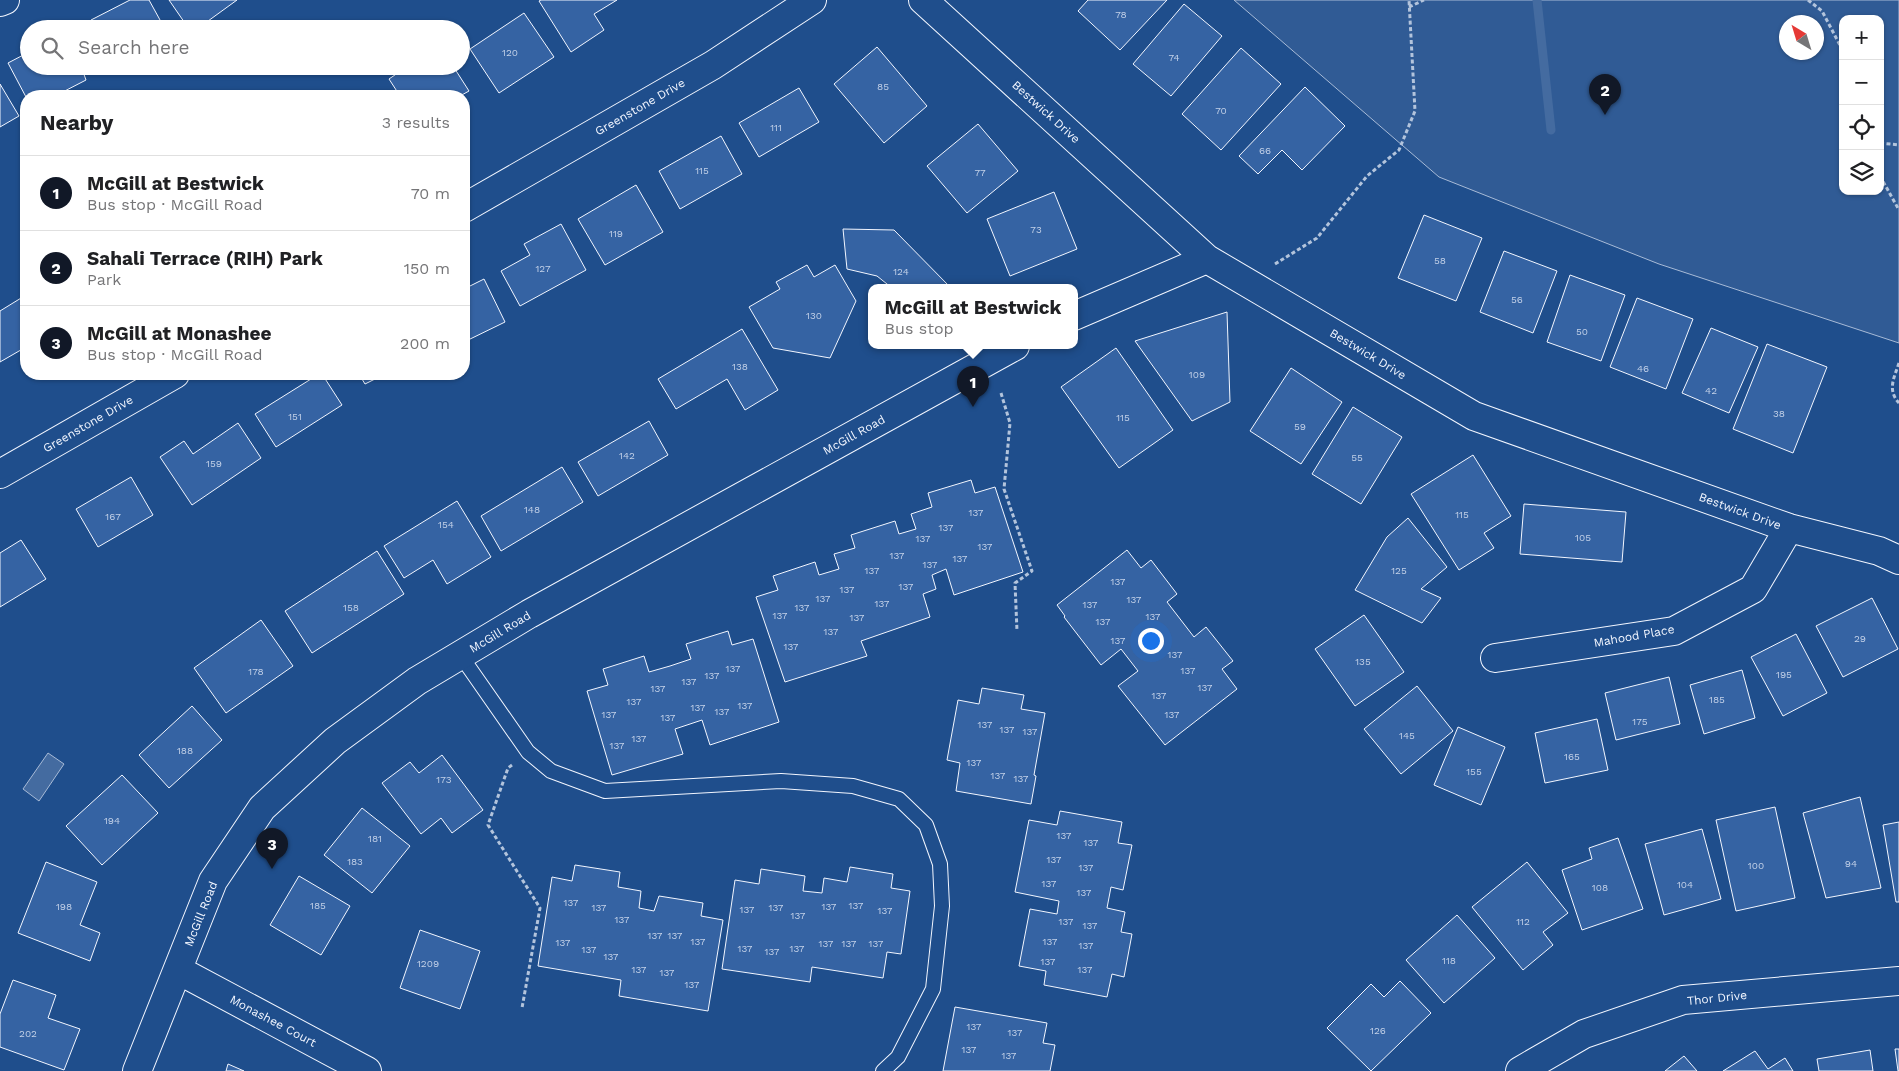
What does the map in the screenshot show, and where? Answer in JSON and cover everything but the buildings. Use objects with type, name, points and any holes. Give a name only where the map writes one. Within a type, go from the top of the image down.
[{"type":"street","points":[[0,2],[5,0]]},
{"type":"street","name":"Greenstone Drive","points":[[470,205],[713,65],[812,0]]},
{"type":"street","name":"Bestwick Drive","points":[[923,0],[1207,259],[1474,416],[1789,528],[1879,551],[1899,560]]},
{"type":"street","points":[[1078,314],[1207,259]]},
{"type":"street","name":"McGill Road","points":[[137,1071],[213,880],[262,808],[335,741],[417,681],[529,614],[1010,349]]},
{"type":"street","name":"Greenstone Drive","points":[[0,474],[164,380]]},
{"type":"street","name":"Mahood Place","points":[[1495,658],[1674,631],[1753,589],[1789,528]]},
{"type":"street","name":"Monashee Court","points":[[178,970],[367,1071]]},
{"type":"street","name":"Thor Drive","points":[[1520,1071],[1584,1034],[1683,1000],[1899,981]]},
{"type":"lane","points":[[461,656],[528,752],[552,771],[605,791],[781,781],[853,786],[899,799],[926,825],[940,864],[942,906],[933,989],[898,1057],[883,1071]]},
{"type":"path","points":[[1275,264],[1317,238],[1367,176],[1399,150],[1415,111],[1409,0]]},
{"type":"path","points":[[1409,7],[1424,0]]},
{"type":"path","points":[[1808,0],[1822,11],[1839,43]]},
{"type":"path","points":[[1884,143],[1899,145]]},
{"type":"path","points":[[1884,183],[1899,210]]},
{"type":"path","points":[[1899,362],[1892,383],[1892,396],[1899,403]]},
{"type":"path","points":[[1000,393],[1010,423],[1004,489],[1032,571],[1015,583],[1017,631]]},
{"type":"path","points":[[508,768],[488,825],[540,908],[522,1008]]},
{"type":"shaded area","points":[[1234,0],[1899,0],[1899,343],[1659,264],[1439,177]]},
{"type":"shaded area","points":[[48,753],[64,764],[39,801],[23,789]]},
{"type":"waterway","points":[[1537,0],[1551,130]]},
{"type":"place","name":"Sahali Terrace (RIH) Park","points":[[1605,115]]},
{"type":"place","name":"McGill at Bestwick","points":[[973,407]]},
{"type":"place","name":"McGill at Monashee","points":[[272,869]]}]
